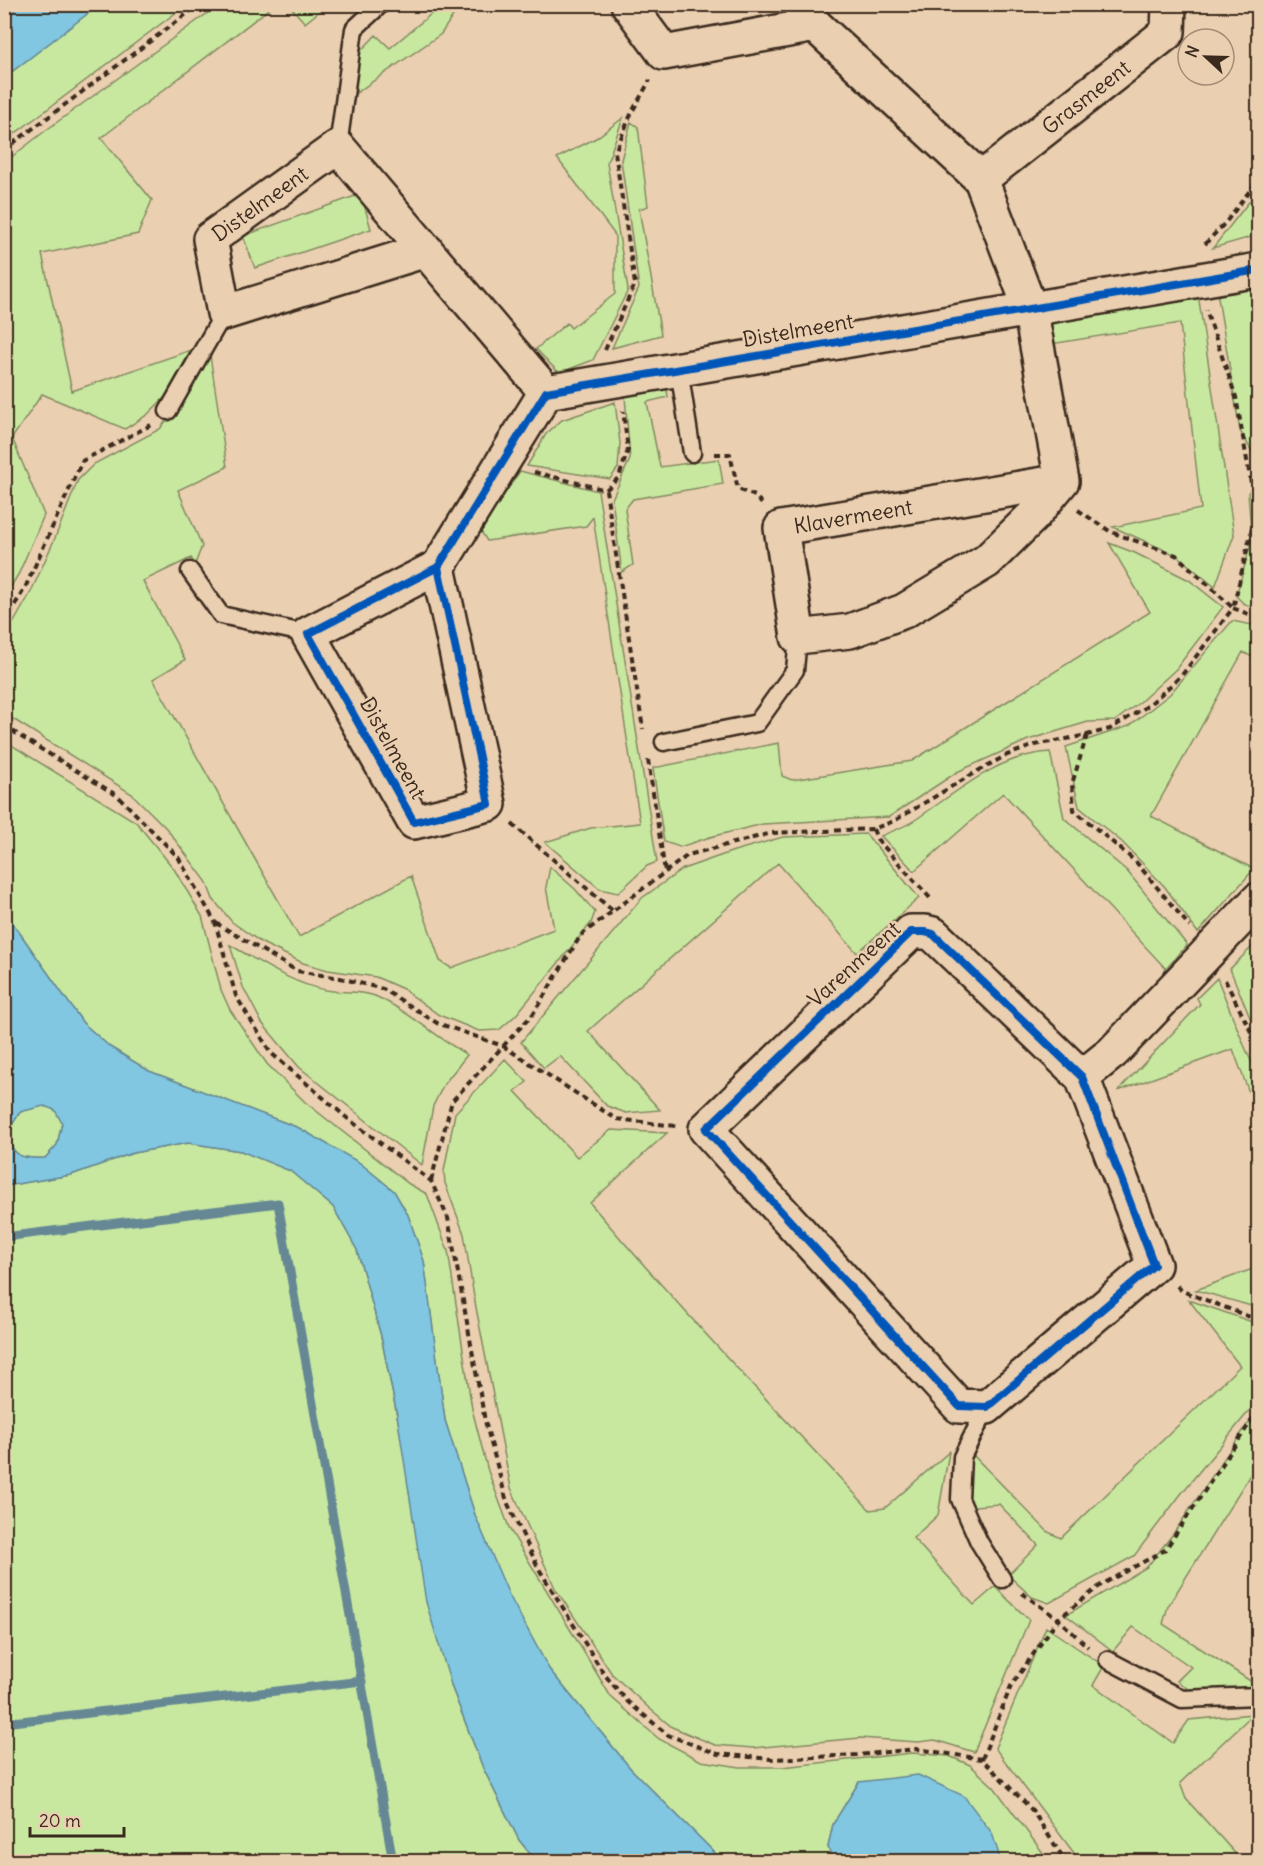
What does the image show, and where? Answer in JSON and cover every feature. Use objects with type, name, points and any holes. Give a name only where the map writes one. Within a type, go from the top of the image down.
[{"type":"street","points":[[628,4],[664,53],[807,15],[981,179],[1030,308],[1057,487],[1033,516],[987,561],[904,611],[850,631],[798,636]]},
{"type":"street","name":"Grasmeent","points":[[981,179],[1168,32],[1169,4]]},
{"type":"street","points":[[308,634],[438,567],[546,392],[338,147]]},
{"type":"street","name":"Distelmeent","points":[[224,313],[210,239],[338,147]]},
{"type":"street","points":[[224,313],[426,250]]},
{"type":"street","name":"Distelmeent","points":[[546,392],[1258,270]]},
{"type":"street","name":"Klavermeent","points":[[798,636],[781,528],[1057,487]]},
{"type":"street","points":[[438,567],[489,804]]},
{"type":"street","name":"Distelmeent","points":[[308,634],[414,822],[489,804]]},
{"type":"street","points":[[1082,1077],[1113,1052],[1211,952],[1258,900]]},
{"type":"street","name":"Varenmeent","points":[[706,1129],[911,932],[933,934],[1082,1077],[1154,1265]]},
{"type":"street","points":[[706,1129],[959,1406],[987,1407],[1154,1265]]},
{"type":"lane","points":[[338,147],[354,29],[381,4]]},
{"type":"lane","points":[[168,411],[224,313]]},
{"type":"lane","points":[[680,369],[692,453]]},
{"type":"lane","points":[[190,571],[221,615],[308,634]]},
{"type":"lane","points":[[664,742],[757,723],[795,670],[798,636]]},
{"type":"lane","points":[[987,1407],[962,1456],[960,1499],[979,1542],[1002,1579]]},
{"type":"lane","points":[[1108,1660],[1182,1699],[1258,1696]]},
{"type":"path","points":[[4,150],[200,4]]},
{"type":"path","points":[[578,387],[604,352],[635,284],[615,152],[632,112],[664,53]]},
{"type":"path","points":[[1204,245],[1226,222],[1258,180]]},
{"type":"path","points":[[431,1181],[452,1101],[533,1014],[581,935],[688,855],[772,832],[873,829],[894,821],[1007,755],[1035,745],[1110,729],[1149,705],[1182,675],[1233,608],[1256,512],[1236,398],[1207,312],[1190,281]]},
{"type":"path","points":[[606,490],[619,477],[628,450],[619,380]]},
{"type":"path","points":[[4,623],[25,588],[82,461],[155,423],[168,411]]},
{"type":"path","points":[[692,453],[730,454],[738,489],[755,496],[781,528]]},
{"type":"path","points":[[502,464],[606,490]]},
{"type":"path","points":[[1057,487],[1111,532],[1176,555],[1233,608],[1258,618]]},
{"type":"path","points":[[606,490],[644,736]]},
{"type":"path","points":[[4,724],[18,735],[118,796],[178,857],[215,922],[236,996],[271,1053],[347,1118],[431,1181],[448,1218],[485,1421],[507,1503],[539,1569],[604,1674],[628,1702],[668,1735],[718,1754],[771,1759],[857,1755],[917,1749],[982,1759],[1032,1810],[1066,1862]]},
{"type":"path","points":[[1087,735],[1071,784],[1074,810],[1136,862],[1211,952],[1258,1046]]},
{"type":"path","points":[[647,759],[665,872]]},
{"type":"path","points":[[489,804],[613,911]]},
{"type":"path","points":[[873,829],[877,838],[930,899],[925,932]]},
{"type":"path","points":[[215,922],[297,972],[340,978],[383,989],[437,1023],[503,1046],[616,1119],[706,1129]]},
{"type":"path","points":[[1154,1265],[1182,1291],[1258,1320]]},
{"type":"path","points":[[982,1759],[1011,1686],[1058,1619],[1101,1585],[1165,1550],[1258,1411]]},
{"type":"path","points":[[1002,1579],[1058,1619],[1091,1650],[1108,1660]]},
{"type":"green space","points":[[99,5],[186,5],[5,141],[5,77]]},
{"type":"green space","points":[[219,5],[274,5],[101,138],[152,200],[138,234],[42,254],[72,391],[191,350],[165,397],[147,415],[125,429],[42,394],[12,438],[44,515],[19,573],[5,597],[5,162]]},
{"type":"green space","points":[[289,5],[327,5],[305,23]]},
{"type":"green space","points":[[442,5],[460,5],[441,34],[356,93],[356,56],[376,35],[390,48]]},
{"type":"green space","points":[[623,118],[607,163],[628,290],[593,360],[559,373],[536,349],[567,323],[571,328],[615,294],[615,235],[557,158],[596,138]]},
{"type":"green space","points":[[631,122],[638,127],[648,206],[639,209],[661,335],[612,348],[639,288],[621,160]]},
{"type":"green space","points":[[1258,190],[1258,235],[1213,248]]},
{"type":"green space","points":[[361,194],[371,229],[255,268],[243,236]]},
{"type":"green space","points":[[1242,286],[1258,293],[1258,459],[1240,431],[1217,291]]},
{"type":"green space","points":[[1198,294],[1234,535],[1215,587],[1176,555],[1113,527],[1201,509],[1180,323],[1051,344],[1048,325],[1055,317]]},
{"type":"green space","points":[[209,349],[227,467],[178,490],[202,546],[195,564],[191,558],[143,581],[185,660],[153,679],[299,937],[411,876],[440,961],[451,968],[554,929],[546,887],[550,867],[575,889],[595,912],[591,923],[516,1015],[499,1030],[479,1031],[439,1015],[403,989],[376,977],[328,970],[303,963],[262,943],[232,922],[213,899],[206,881],[167,829],[132,794],[5,714],[5,638],[31,592],[78,480],[94,464],[160,429],[182,400]]},
{"type":"green space","points":[[666,384],[668,397],[647,402],[660,467],[719,459],[723,484],[633,499],[625,509],[633,565],[622,572],[612,499],[630,459],[625,396]]},
{"type":"green space","points":[[615,402],[620,443],[618,468],[610,479],[527,466],[546,434],[562,420]]},
{"type":"green space","points":[[520,471],[598,491],[657,862],[647,866],[618,893],[600,889],[545,842],[591,828],[640,823],[593,517],[586,526],[487,541],[480,530]]},
{"type":"green space","points":[[1253,486],[1258,489],[1258,610],[1243,603],[1236,596],[1252,540],[1248,493]]},
{"type":"green space","points":[[1109,543],[1135,553],[1189,580],[1223,607],[1176,669],[1115,721],[1088,722],[1028,740],[957,772],[889,817],[763,824],[680,847],[664,842],[653,768],[779,743],[782,776],[792,780],[912,761],[1150,612]]},
{"type":"green space","points":[[1232,621],[1258,626],[1258,660],[1243,652],[1151,816],[1254,869],[1198,933],[1165,887],[1122,842],[1079,807],[1066,747],[1129,726],[1170,694]]},
{"type":"green space","points":[[4,739],[136,822],[174,869],[202,916],[221,990],[230,1010],[267,1064],[305,1102],[409,1184],[427,1194],[448,1251],[472,1409],[488,1471],[510,1530],[611,1697],[659,1739],[701,1761],[740,1767],[782,1767],[912,1753],[949,1756],[970,1765],[994,1787],[1049,1861],[999,1861],[1000,1858],[859,1782],[833,1824],[828,1847],[833,1861],[723,1861],[631,1769],[549,1669],[508,1595],[475,1515],[445,1420],[424,1261],[408,1215],[394,1191],[360,1163],[299,1128],[149,1071],[110,1047],[83,1023],[5,912]]},
{"type":"green space","points":[[1050,752],[1064,818],[1127,871],[1187,945],[1166,969],[1003,793],[914,871],[881,836],[903,827],[996,767],[1031,755]]},
{"type":"green space","points":[[866,834],[919,898],[857,953],[778,863],[588,1031],[660,1110],[626,1113],[607,1106],[560,1056],[544,1068],[521,1042],[642,898],[683,869],[783,837]]},
{"type":"green space","points":[[1258,941],[1258,1037],[1230,969]]},
{"type":"green space","points":[[230,945],[276,971],[312,987],[375,996],[399,1009],[467,1055],[444,1084],[433,1106],[422,1165],[299,1067],[262,1023],[243,987]]},
{"type":"green space","points":[[1217,978],[1258,1077],[1256,1104],[1254,1106],[1233,1049],[1118,1091],[1200,1004],[1197,998]]},
{"type":"green space","points":[[505,1059],[527,1082],[515,1091],[577,1157],[611,1130],[667,1133],[590,1203],[693,1320],[870,1510],[885,1508],[949,1452],[938,1515],[913,1538],[974,1605],[995,1587],[1029,1620],[974,1752],[935,1740],[918,1742],[860,1738],[753,1748],[715,1745],[672,1727],[612,1674],[555,1588],[511,1488],[464,1234],[445,1183],[444,1171],[455,1113]]},
{"type":"green space","points":[[44,1105],[55,1110],[62,1123],[57,1145],[45,1158],[19,1155],[12,1148],[7,1133],[20,1112]]},
{"type":"green space","points":[[188,1143],[241,1151],[291,1171],[333,1207],[357,1250],[381,1336],[452,1688],[483,1768],[519,1840],[536,1861],[5,1861],[4,1186],[71,1175],[133,1153]]},
{"type":"green space","points":[[1258,1267],[1258,1308],[1196,1290]]},
{"type":"green space","points":[[1189,1300],[1258,1324],[1258,1400],[1134,1556],[1049,1603],[1032,1597],[1008,1575],[1038,1545],[999,1504],[962,1507],[967,1449],[1048,1532],[1061,1538],[1240,1366]]},
{"type":"green space","points":[[1258,1416],[1258,1462],[1168,1606],[1163,1624],[1258,1686],[1258,1690],[1197,1695],[1177,1681],[1191,1667],[1133,1627],[1113,1651],[1066,1615],[1147,1567],[1173,1534],[1247,1425]]},
{"type":"green space","points":[[1046,1627],[1104,1666],[1093,1685],[1173,1743],[1189,1720],[1253,1714],[1180,1783],[1186,1799],[1242,1861],[1080,1861],[995,1748]]},
{"type":"water","points":[[21,4],[99,5],[5,77],[5,17]]},
{"type":"water","points":[[5,912],[83,1023],[110,1047],[149,1071],[299,1128],[360,1163],[394,1191],[408,1215],[424,1261],[445,1420],[475,1515],[509,1595],[549,1669],[631,1769],[723,1861],[536,1861],[519,1840],[483,1768],[452,1688],[426,1602],[397,1415],[381,1336],[357,1250],[333,1207],[290,1171],[241,1151],[188,1143],[133,1153],[71,1175],[5,1186]],"holes":[[[44,1106],[55,1110],[62,1123],[57,1145],[45,1158],[24,1157],[15,1152],[7,1133],[20,1112]]]},
{"type":"water","points":[[918,1775],[964,1796],[992,1833],[999,1861],[833,1861],[828,1847],[833,1824],[859,1782]]},
{"type":"waterway","points":[[4,1237],[278,1203],[393,1862]]},
{"type":"waterway","points":[[4,1723],[362,1681]]},
{"type":"cycle path","points":[[438,567],[489,804],[414,822],[308,634],[438,567],[546,392],[1258,270]]},
{"type":"cycle path","points":[[911,932],[933,934],[1082,1077],[1154,1265],[987,1407],[959,1406],[706,1129],[911,932]]}]
